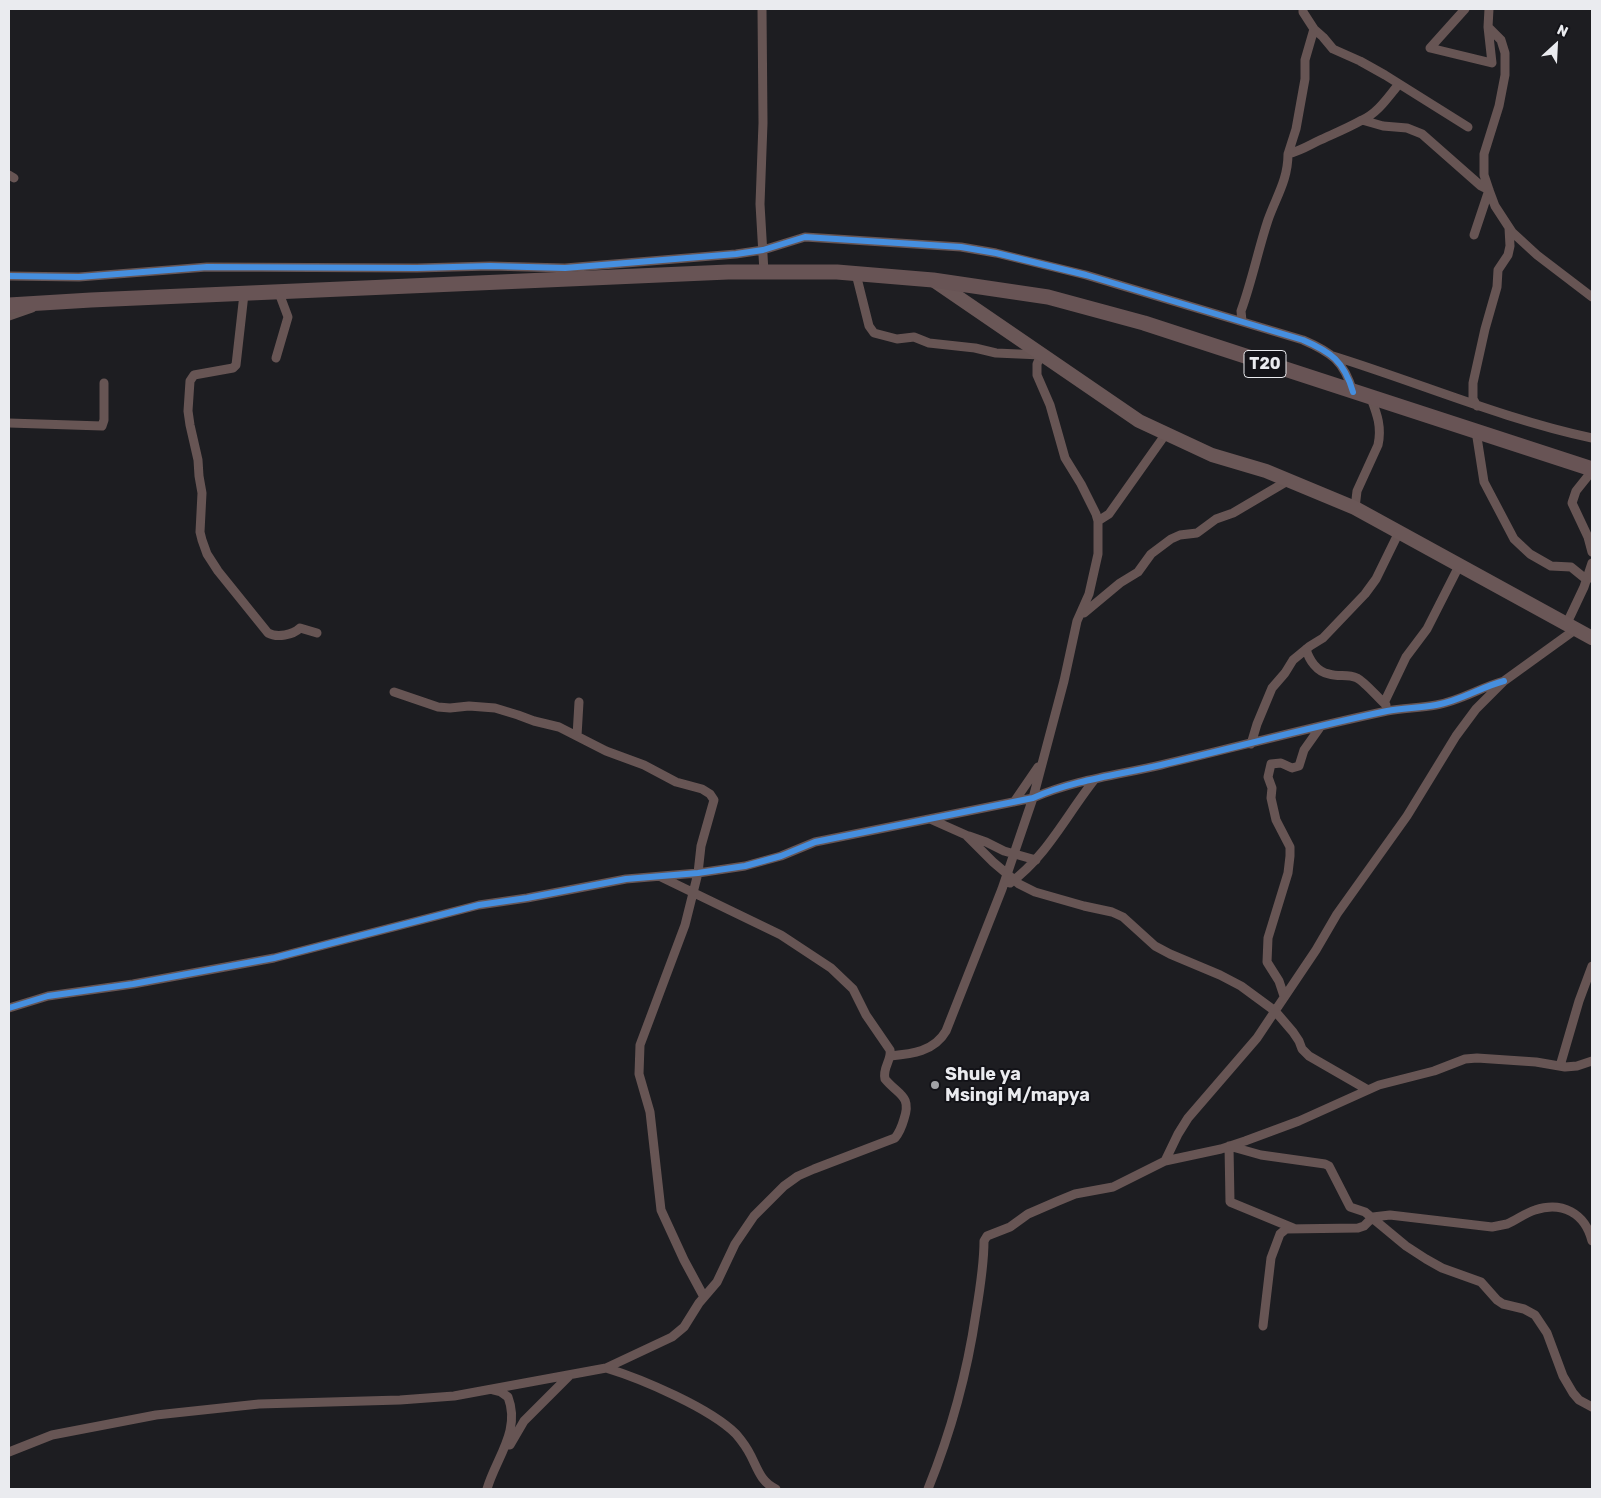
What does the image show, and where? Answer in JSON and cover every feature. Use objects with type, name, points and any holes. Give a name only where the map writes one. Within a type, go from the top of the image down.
[{"type":"main road","name":"T20","points":[[9,305],[728,272],[837,272],[933,280],[1048,297],[1144,323],[1592,470]]},
{"type":"street","points":[[762,9],[764,123],[760,204],[764,272]]},
{"type":"street","points":[[1303,9],[1314,29],[1324,37],[1333,49],[1360,61],[1468,127]]},
{"type":"street","points":[[1466,9],[1430,48],[1492,63],[1488,27],[1489,9]]},
{"type":"street","points":[[1488,27],[1501,40],[1505,53],[1505,75],[1499,106],[1484,154],[1484,175],[1489,190],[1509,228],[1530,249],[1592,297]]},
{"type":"street","points":[[1242,321],[1241,311],[1268,219],[1280,194],[1288,168],[1288,154],[1296,129],[1305,79],[1305,60],[1314,29]]},
{"type":"street","points":[[1288,154],[1300,151],[1370,116],[1399,84]]},
{"type":"street","points":[[1362,120],[1383,126],[1407,128],[1422,134],[1480,186],[1489,190]]},
{"type":"street","points":[[1474,234],[1489,190]]},
{"type":"street","points":[[1476,406],[1472,392],[1473,383],[1497,287],[1498,270],[1508,255],[1510,246],[1509,228]]},
{"type":"street","points":[[9,276],[79,277],[207,267],[417,268],[490,266],[564,268],[736,254],[763,250],[804,237],[961,247],[996,253],[1086,275],[1242,321],[1303,340],[1333,356],[1476,406],[1541,426],[1592,438]]},
{"type":"street","points":[[856,274],[870,330],[874,332],[897,339],[914,337],[929,343],[975,348],[996,353],[1041,355]]},
{"type":"street","points":[[933,280],[1139,421],[1165,435],[1212,455],[1266,471],[1355,508],[1592,638]]},
{"type":"street","points":[[276,358],[288,318],[279,293]]},
{"type":"street","points":[[244,294],[236,365],[233,368],[194,375],[190,381],[188,418],[198,460],[202,493],[200,532],[207,554],[215,566],[268,633],[277,636],[296,632],[300,628],[317,633]]},
{"type":"street","points":[[9,316],[43,304]]},
{"type":"street","points":[[1011,877],[1014,854],[1033,798],[1064,681],[1077,620],[1089,594],[1098,554],[1098,521],[1088,497],[1064,455],[1050,405],[1036,371],[1036,364],[1041,355]]},
{"type":"street","points":[[1333,356],[1348,376],[1353,392]]},
{"type":"street","points":[[9,423],[102,426],[104,420],[104,384]]},
{"type":"street","points":[[1355,508],[1357,491],[1380,437],[1378,418],[1371,398]]},
{"type":"street","points":[[1476,432],[1484,482],[1514,539],[1530,554],[1551,566],[1571,566],[1587,580]]},
{"type":"street","points":[[1098,521],[1109,514],[1165,435]]},
{"type":"street","points":[[1592,470],[1576,491],[1572,503],[1588,537],[1592,552]]},
{"type":"street","points":[[1077,620],[1098,600],[1138,572],[1151,554],[1171,539],[1180,535],[1197,533],[1216,519],[1233,513],[1289,480]]},
{"type":"street","points":[[1251,744],[1272,688],[1293,660],[1323,638],[1365,594],[1376,579],[1399,532]]},
{"type":"street","points":[[1165,1161],[1188,1118],[1257,1038],[1316,950],[1337,914],[1420,796],[1456,736],[1476,709],[1504,681],[1571,626],[1592,563]]},
{"type":"street","points":[[1384,703],[1408,653],[1427,629],[1460,564]]},
{"type":"street","points":[[1306,649],[1312,663],[1319,669],[1330,675],[1356,678],[1392,710]]},
{"type":"street","points":[[9,1008],[48,996],[133,984],[274,958],[479,904],[527,898],[626,879],[698,873],[768,861],[815,842],[1033,798],[1052,790],[1095,779],[1392,710],[1436,705],[1504,681]]},
{"type":"street","points":[[394,692],[438,707],[469,706],[496,708],[534,721],[557,726],[606,751],[644,765],[676,782],[702,789],[712,796],[714,803],[701,846],[693,894],[680,938],[640,1045],[639,1062],[639,1074],[650,1112],[661,1210],[684,1260],[704,1297]]},
{"type":"street","points":[[577,736],[579,702]]},
{"type":"street","points":[[1284,996],[1279,981],[1267,962],[1268,938],[1288,873],[1290,847],[1276,820],[1271,798],[1272,788],[1268,777],[1271,764],[1281,763],[1292,768],[1299,766],[1304,750],[1321,726]]},
{"type":"street","points":[[1014,802],[1042,760]]},
{"type":"street","points":[[890,1056],[923,1050],[942,1037],[1002,889],[1011,877],[1036,860],[1095,779]]},
{"type":"street","points":[[930,819],[1014,854],[1036,860]]},
{"type":"street","points":[[966,835],[992,862],[1035,892],[1123,916],[1156,946],[1227,979],[1258,997],[1275,1011],[1300,1041],[1302,1049],[1309,1056],[1368,1090]]},
{"type":"street","points":[[9,1452],[52,1435],[101,1424],[185,1411],[259,1404],[454,1396],[606,1368],[679,1332],[717,1282],[735,1244],[754,1216],[784,1186],[798,1176],[814,1169],[896,1137],[908,1107],[905,1100],[884,1077],[884,1069],[890,1056],[890,1050],[866,1015],[853,989],[831,968],[781,935],[661,877]]},
{"type":"street","points":[[1560,1066],[1582,992],[1592,966]]},
{"type":"street","points":[[928,1489],[940,1460],[964,1378],[978,1304],[985,1238],[987,1236],[1010,1226],[1028,1214],[1075,1194],[1113,1187],[1165,1161],[1229,1146],[1299,1121],[1379,1085],[1434,1071],[1465,1059],[1477,1058],[1536,1062],[1560,1066],[1577,1066],[1592,1061]]},
{"type":"street","points":[[1229,1146],[1261,1155],[1329,1166],[1350,1207],[1360,1209],[1373,1217],[1406,1246],[1426,1259],[1452,1272],[1481,1282],[1503,1304],[1524,1309],[1535,1316],[1547,1333],[1563,1376],[1573,1393],[1579,1400],[1592,1407]]},
{"type":"street","points":[[1229,1146],[1230,1202],[1294,1228]]},
{"type":"street","points":[[1263,1326],[1273,1251],[1280,1234],[1286,1229],[1358,1228],[1364,1226],[1373,1217],[1402,1216],[1492,1227],[1506,1224],[1533,1211],[1547,1207],[1558,1207],[1581,1217],[1592,1241]]},
{"type":"street","points":[[606,1368],[644,1381],[719,1420],[745,1444],[762,1479],[768,1486],[776,1489]]},
{"type":"street","points":[[502,1454],[508,1448],[524,1421],[570,1375]]},
{"type":"street","points":[[487,1489],[510,1433],[512,1416],[508,1397],[501,1392],[490,1389]]},
{"type":"cycle path","points":[[9,276],[79,277],[207,267],[417,268],[490,266],[565,268],[736,254],[763,250],[805,237],[961,247],[996,253],[1086,275],[1303,340],[1329,354],[1341,365],[1353,392]]},
{"type":"cycle path","points":[[9,1008],[48,996],[133,984],[274,958],[479,905],[626,879],[698,873],[745,866],[781,856],[815,842],[1033,798],[1080,782],[1161,765],[1359,717],[1445,703],[1504,681]]},
{"type":"place","name":"Shule ya Msingi M/mapya","points":[[935,1085]]}]
